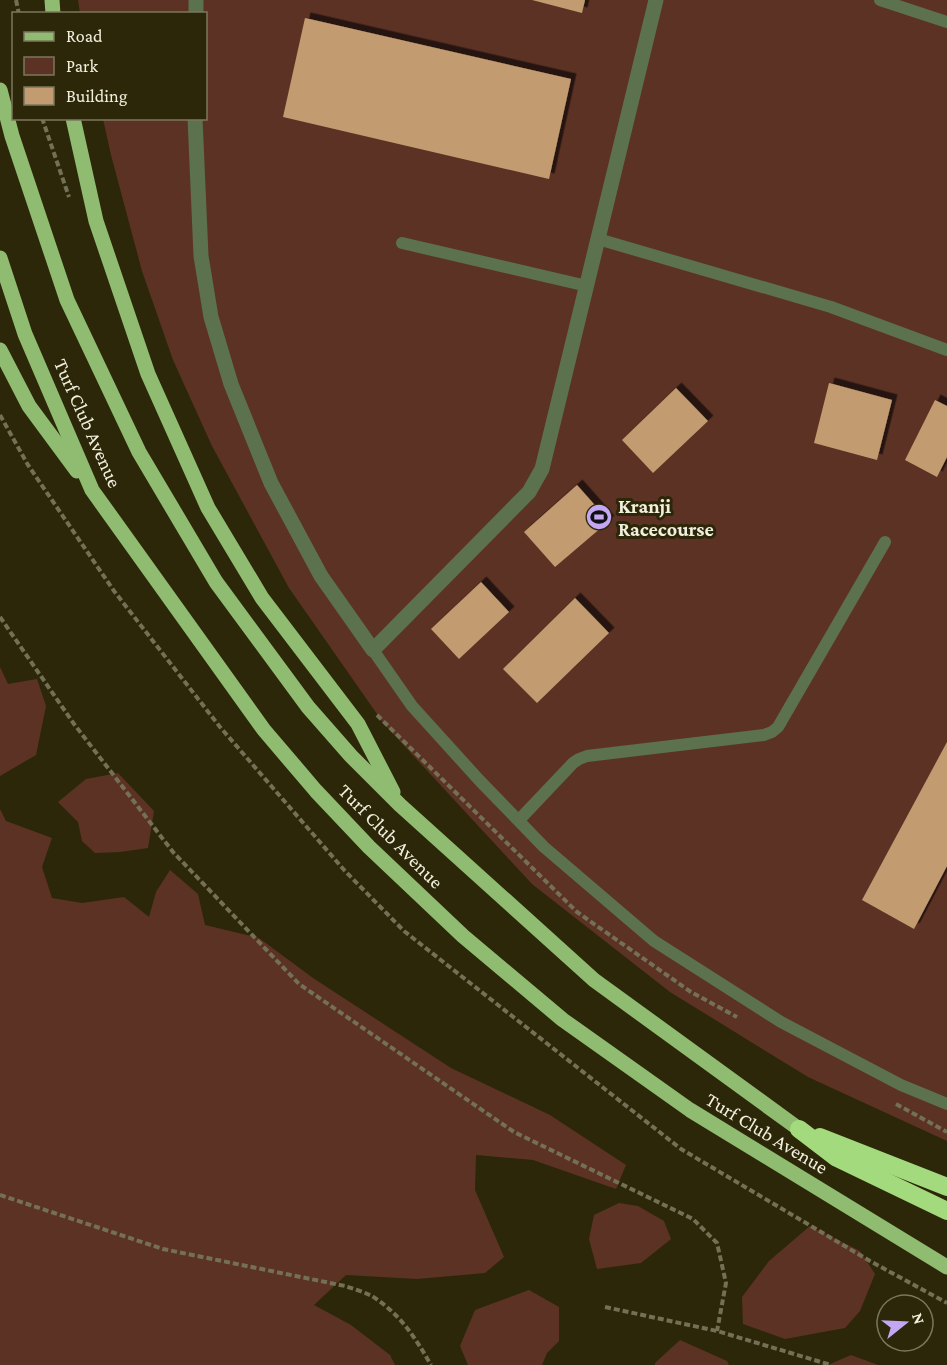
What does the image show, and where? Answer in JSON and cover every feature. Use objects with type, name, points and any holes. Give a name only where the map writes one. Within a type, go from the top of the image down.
[{"type":"highway","points":[[799,1129],[947,1187]]},
{"type":"highway","points":[[799,1129],[837,1158],[947,1211]]},
{"type":"main road","name":"Turf Club Avenue","points":[[0,90],[12,136],[67,300],[139,452],[216,582],[308,707],[351,756],[400,805],[594,980],[799,1129]]},
{"type":"main road","points":[[74,120],[96,220],[148,374],[208,508],[262,598],[358,724],[400,805]]},
{"type":"main road","name":"Turf Club Avenue","points":[[0,258],[25,334],[92,490],[264,730],[316,791],[369,847],[463,936],[563,1020],[690,1110],[947,1267]]},
{"type":"main road","points":[[0,350],[28,406],[92,490]]},
{"type":"street","points":[[195,120],[201,256],[211,317],[231,384],[271,483],[321,576],[373,650],[529,492],[542,469],[656,0]]},
{"type":"lane","points":[[880,0],[947,22]]},
{"type":"lane","points":[[598,239],[831,308],[947,350]]},
{"type":"lane","points":[[402,243],[587,286]]},
{"type":"lane","points":[[519,820],[573,763],[587,756],[764,735],[772,732],[778,727],[885,542]]},
{"type":"lane","points":[[373,650],[412,706],[544,847],[654,941],[781,1022],[901,1085],[947,1104]]},
{"type":"path","points":[[43,120],[71,203]]},
{"type":"path","points":[[0,617],[74,724],[173,852],[299,984],[514,1132],[693,1219],[717,1243],[726,1283],[717,1331]]},
{"type":"path","points":[[0,1195],[163,1249],[345,1286],[370,1295],[394,1312],[414,1335],[431,1365]]},
{"type":"path","points":[[604,1306],[717,1331],[831,1365]]},
{"type":"green space","name":"Kranji Racecourse","points":[[78,0],[947,0],[947,1141],[808,1077],[670,992],[532,884],[384,724],[289,588],[212,446],[173,360],[142,271],[111,155],[103,120],[207,120],[207,12],[80,12]]},
{"type":"green space","points":[[0,667],[8,684],[37,679],[46,706],[36,755],[0,776]]},
{"type":"green space","points":[[118,773],[154,811],[148,848],[95,853],[82,841],[78,822],[58,802],[86,779]]},
{"type":"green space","points":[[0,809],[6,821],[52,838],[42,867],[52,898],[82,903],[124,897],[149,917],[156,892],[170,870],[198,894],[205,925],[259,938],[313,978],[451,1068],[550,1115],[626,1165],[616,1189],[533,1160],[476,1155],[475,1190],[504,1257],[485,1273],[417,1279],[346,1275],[314,1305],[351,1325],[390,1355],[395,1365],[0,1365]]},
{"type":"green space","points":[[619,1203],[638,1206],[664,1221],[671,1239],[641,1263],[597,1269],[589,1239],[594,1215]]},
{"type":"green space","points":[[810,1226],[860,1251],[875,1274],[860,1311],[845,1328],[785,1339],[743,1324],[742,1297],[769,1261]]},
{"type":"green space","points":[[529,1290],[559,1307],[559,1341],[547,1353],[542,1365],[468,1365],[460,1346],[475,1310]]},
{"type":"green space","points":[[680,1340],[727,1361],[729,1365],[655,1365]]},
{"type":"green space","points":[[851,1355],[878,1365],[828,1365]]},
{"type":"building","points":[[532,0],[585,0],[582,13]]},
{"type":"building","points":[[305,18],[571,79],[549,179],[283,117]]},
{"type":"building","points":[[829,383],[892,400],[877,460],[814,443]]},
{"type":"building","points":[[676,388],[708,421],[653,473],[622,440]]},
{"type":"building","points":[[935,400],[947,406],[947,457],[937,477],[905,460]]},
{"type":"building","points":[[577,485],[609,521],[555,567],[524,532]]},
{"type":"building","points":[[481,582],[509,612],[459,659],[431,629]]},
{"type":"building","points":[[575,598],[609,633],[537,703],[503,669]]},
{"type":"building","points":[[947,742],[947,866],[914,929],[862,900]]},
{"type":"place","name":"Kranji Racecourse","points":[[599,517]]}]
